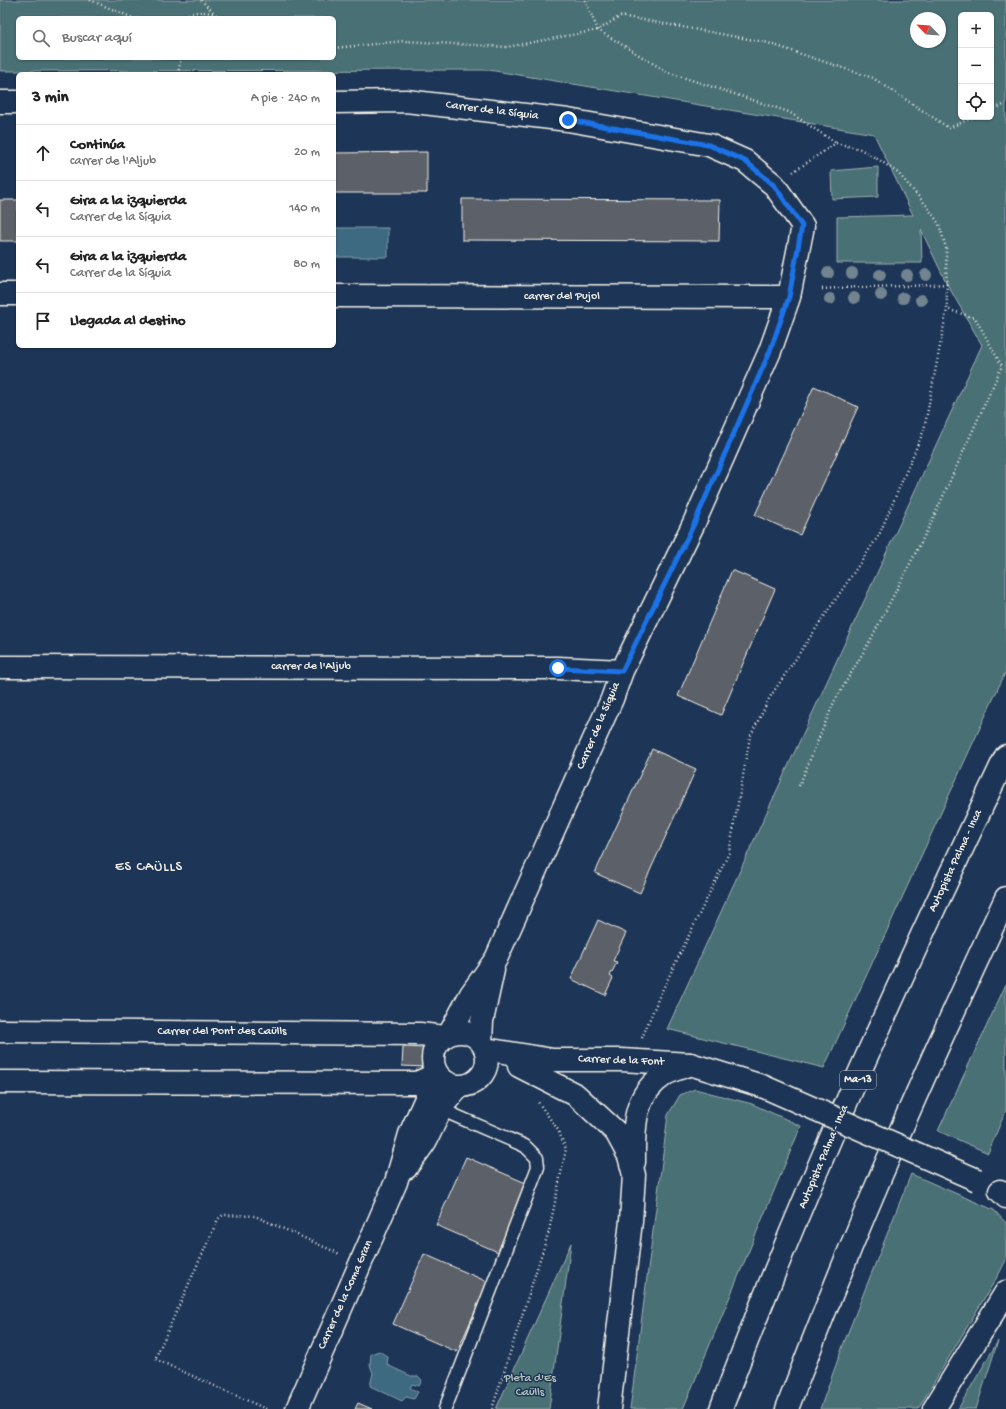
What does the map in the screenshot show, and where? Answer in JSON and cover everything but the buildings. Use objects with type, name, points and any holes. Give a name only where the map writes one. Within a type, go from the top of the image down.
[{"type":"main road","name":"Carrer de la Síquia","points":[[336,102],[406,101],[568,120],[709,145],[745,161],[774,185],[802,226],[789,297],[770,351],[694,524],[622,671],[612,699],[496,959],[472,994],[447,1035]]},
{"type":"main road","points":[[0,102],[16,102]]},
{"type":"main road","points":[[0,294],[16,294]]},
{"type":"main road","name":"carrer del Pujol","points":[[336,296],[789,297]]},
{"type":"main road","name":"carrer de l'Aljub","points":[[0,667],[558,668],[622,671]]},
{"type":"main road","name":"Autopista Palma - Inca","points":[[721,1409],[779,1261],[827,1150],[924,930],[1006,756]]},
{"type":"main road","points":[[787,1409],[836,1285],[930,1064],[1006,898]]},
{"type":"main road","name":"Carrer de la Síquia","points":[[484,1053],[482,1021],[496,959]]},
{"type":"main road","name":"Carrer del Pont des Caülls","points":[[0,1031],[447,1035]]},
{"type":"main road","points":[[464,1032],[476,1037],[484,1053],[476,1080],[461,1086],[447,1083],[437,1074],[434,1067],[433,1054],[439,1041],[447,1035],[464,1032]]},
{"type":"main road","name":"Carrer de la Font","points":[[484,1053],[518,1066],[553,1060]]},
{"type":"main road","name":"Carrer de la Font","points":[[484,1053],[553,1060],[621,1060],[690,1064],[762,1086],[977,1180],[1004,1194]]},
{"type":"main road","points":[[609,1409],[631,1221],[634,1175],[635,1118],[639,1105],[654,1082],[665,1074],[690,1064]]},
{"type":"main road","points":[[518,1066],[576,1095],[616,1132],[629,1156],[634,1175]]},
{"type":"main road","points":[[0,1082],[418,1083],[437,1074]]},
{"type":"main road","name":"Carrer de la Coma Gran","points":[[297,1409],[396,1182],[410,1134],[437,1074]]},
{"type":"main road","name":"Carrer de la Coma Gran","points":[[396,1182],[425,1141],[440,1109],[448,1096],[461,1086]]},
{"type":"main road","points":[[934,1409],[1005,1295]]},
{"type":"lane","points":[[440,1109],[525,1146],[537,1158],[538,1167],[445,1409]]},
{"type":"path","points":[[90,0],[128,16]]},
{"type":"path","points":[[201,0],[219,16]]},
{"type":"path","points":[[585,0],[598,30],[667,72],[789,112],[836,143],[860,149],[881,160],[898,173],[926,205],[939,224],[946,248],[947,309],[921,437],[879,535],[770,697],[750,737],[729,854],[659,997],[640,1042]]},
{"type":"path","points":[[183,16],[188,12],[214,13]]},
{"type":"path","points":[[336,48],[404,41],[507,47],[598,30],[621,16],[765,42],[873,78],[949,128],[967,120]]},
{"type":"path","points":[[178,72],[181,60]]},
{"type":"path","points":[[994,109],[1006,104]]},
{"type":"path","points":[[774,185],[836,143]]},
{"type":"path","points":[[822,288],[946,284]]},
{"type":"path","points":[[799,786],[834,702],[870,641],[930,525],[1002,366],[975,318],[947,309]]},
{"type":"path","points":[[492,1409],[549,1231],[566,1149],[558,1130],[538,1103],[537,1098]]},
{"type":"path","points":[[266,1409],[155,1359],[218,1219],[223,1216],[255,1216],[341,1254]]},
{"type":"green space","points":[[0,0],[1006,0],[1006,671],[824,1068],[667,1029],[982,345],[947,284],[921,230],[922,263],[837,263],[837,217],[913,215],[874,134],[489,70],[0,71]]},
{"type":"green space","points":[[878,167],[878,197],[832,199],[831,171]]},
{"type":"green space","points":[[1006,984],[1006,1110],[988,1153],[938,1131]]},
{"type":"green space","points":[[695,1089],[752,1104],[801,1126],[683,1409],[630,1409],[668,1115],[680,1095]]},
{"type":"green space","points":[[911,1174],[994,1210],[1006,1223],[1006,1260],[918,1409],[820,1409],[845,1340]]},
{"type":"green space","name":"Pleta d'Es Caülls","points":[[571,1243],[549,1409],[496,1409]]},
{"type":"green space","points":[[998,1341],[976,1409],[958,1409]]},
{"type":"water","points":[[336,228],[388,228],[388,257],[336,257]]},
{"type":"water","points":[[379,1351],[388,1357],[387,1365],[411,1376],[418,1376],[422,1380],[419,1386],[412,1384],[410,1388],[418,1392],[414,1399],[406,1397],[402,1401],[370,1386],[373,1373],[370,1365],[371,1354]]},
{"type":"district","name":"ES CAÜLLS","points":[[149,867]]},
{"type":"route","points":[[558,668],[622,671],[694,524],[770,351],[789,297],[802,226],[774,185],[745,161],[709,145],[568,120]]}]
